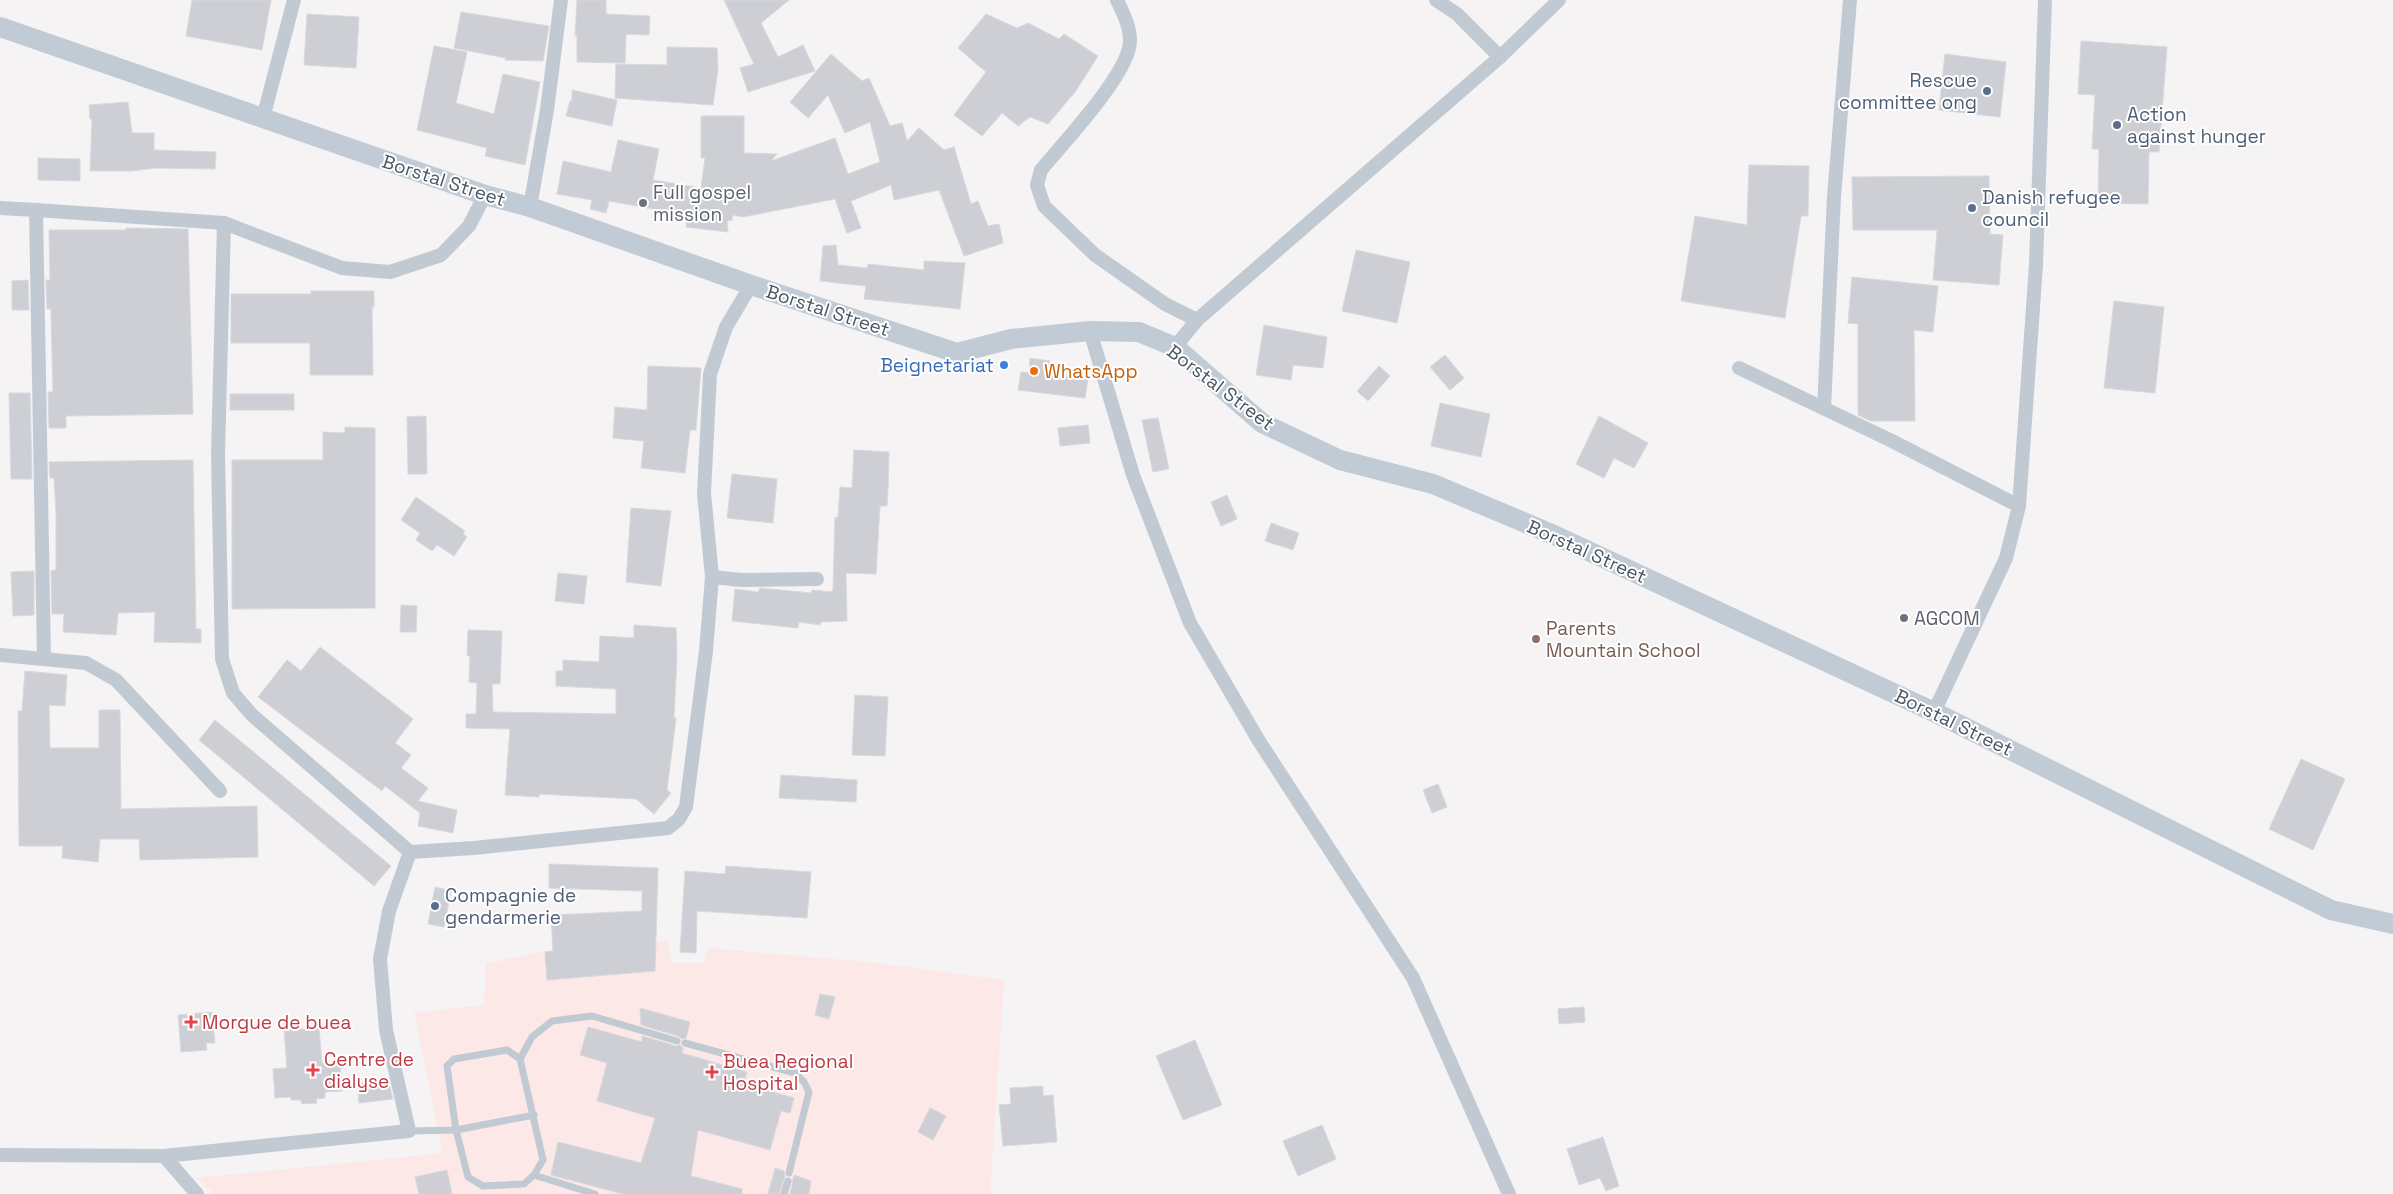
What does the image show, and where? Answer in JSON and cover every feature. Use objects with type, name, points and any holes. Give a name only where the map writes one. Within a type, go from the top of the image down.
[{"type":"street","points":[[263,118],[294,0]]},
{"type":"street","points":[[530,207],[547,110],[561,0]]},
{"type":"street","points":[[1117,0],[1128,22],[1130,42],[1123,66],[1041,170],[1037,185],[1044,206],[1095,255],[1165,304],[1197,320]]},
{"type":"street","points":[[1436,0],[1457,14],[1500,57]]},
{"type":"street","points":[[1175,347],[1197,320],[1500,57],[1558,0]]},
{"type":"street","points":[[1824,408],[1834,197],[1850,0]]},
{"type":"street","points":[[1934,712],[2006,558],[2020,506],[2036,265],[2045,0]]},
{"type":"street","name":"Borstal Street","points":[[0,27],[485,195],[530,207],[751,285],[957,352],[1011,339],[1090,331],[1138,332],[1175,347],[1262,423],[1340,460],[1432,484],[1554,535],[1934,712],[2331,910],[2393,924]]},
{"type":"street","points":[[0,208],[224,224],[342,268],[390,272],[441,255],[469,226],[485,195]]},
{"type":"street","points":[[36,210],[44,659]]},
{"type":"street","points":[[224,224],[218,454],[222,659],[233,693],[252,715],[410,852],[474,848],[668,828],[679,819],[686,807],[706,650],[712,577],[704,493],[710,374],[726,327],[751,285]]},
{"type":"street","points":[[1090,331],[1133,475],[1190,623],[1259,740],[1413,978],[1509,1194]]},
{"type":"street","points":[[1739,368],[1824,408],[2020,506]]},
{"type":"street","points":[[712,577],[741,580],[817,578]]},
{"type":"street","points":[[0,655],[86,663],[116,680],[220,792]]},
{"type":"street","points":[[0,1154],[164,1156],[409,1131],[386,1030],[380,959],[389,911],[410,852]]},
{"type":"street","points":[[164,1156],[197,1194]]},
{"type":"lane","points":[[520,1059],[532,1037],[552,1021],[592,1016],[795,1073],[804,1082],[809,1092],[784,1194]]},
{"type":"lane","points":[[507,1050],[520,1059],[534,1115],[542,1160],[534,1175],[524,1184],[483,1186],[468,1178],[456,1130],[447,1066],[454,1059],[507,1050]]},
{"type":"lane","points":[[409,1131],[456,1130],[534,1115]]},
{"type":"lane","points":[[534,1175],[594,1194]]},
{"type":"shaded area","name":"Buea Regional Hospital","points":[[669,941],[671,963],[703,963],[709,948],[877,963],[1004,980],[990,1194],[214,1194],[197,1178],[443,1153],[414,1013],[484,1005],[486,964],[544,951]]},
{"type":"building","points":[[192,0],[271,0],[262,50],[186,36]]},
{"type":"building","points":[[577,0],[606,0],[606,14],[650,16],[649,35],[626,34],[625,63],[577,62],[577,36],[575,36]]},
{"type":"building","points":[[724,0],[789,0],[761,23],[778,57],[803,45],[815,71],[748,92],[740,68],[754,64]]},
{"type":"building","points":[[461,12],[549,26],[543,61],[505,60],[506,58],[454,48]]},
{"type":"building","points":[[307,14],[359,17],[356,68],[304,65]]},
{"type":"building","points":[[986,14],[1017,28],[1028,23],[1059,39],[1064,34],[1098,56],[1075,92],[1048,124],[1030,117],[1018,126],[1002,113],[982,136],[954,115],[986,72],[958,48]]},
{"type":"building","points":[[2081,41],[2167,47],[2159,152],[2149,152],[2148,204],[2098,203],[2099,149],[2092,149],[2095,95],[2078,94]]},
{"type":"building","points":[[434,46],[467,52],[456,103],[494,114],[503,74],[540,82],[525,165],[485,156],[487,148],[417,130]]},
{"type":"building","points":[[667,47],[717,48],[718,70],[713,105],[615,98],[616,64],[667,65]]},
{"type":"building","points":[[831,54],[862,81],[869,78],[890,126],[902,123],[907,141],[919,128],[944,150],[954,147],[971,204],[978,201],[988,226],[999,224],[1003,243],[964,256],[939,190],[894,200],[891,185],[851,201],[861,228],[847,233],[835,199],[743,217],[733,215],[732,220],[727,221],[728,232],[686,227],[687,215],[609,201],[606,213],[590,209],[592,200],[557,194],[563,161],[611,172],[618,140],[659,149],[653,180],[701,188],[705,158],[701,158],[701,116],[744,116],[744,153],[777,154],[771,161],[835,138],[848,174],[880,162],[870,122],[845,133],[828,95],[808,118],[790,102]]},
{"type":"building","points":[[1945,54],[2006,62],[2000,117],[1939,110]]},
{"type":"building","points":[[572,90],[617,100],[612,126],[566,116],[570,101],[572,101]]},
{"type":"building","points":[[128,102],[132,133],[154,133],[154,150],[216,152],[215,169],[155,168],[132,171],[90,171],[92,119],[90,119],[89,105]]},
{"type":"building","points":[[38,158],[80,159],[80,181],[38,180]]},
{"type":"building","points":[[1749,165],[1809,166],[1808,216],[1801,216],[1785,318],[1681,301],[1695,216],[1747,225]]},
{"type":"building","points":[[1989,176],[1990,234],[2003,235],[1999,285],[1933,280],[1937,230],[1853,230],[1852,177]]},
{"type":"building","points":[[126,228],[188,229],[193,414],[66,416],[66,428],[49,428],[48,392],[53,392],[51,309],[47,309],[46,280],[50,280],[49,230],[126,230]]},
{"type":"building","points":[[836,245],[838,265],[867,268],[868,264],[924,270],[924,261],[965,263],[960,309],[864,299],[866,286],[820,281],[823,246]]},
{"type":"building","points":[[1356,250],[1410,262],[1397,323],[1342,311]]},
{"type":"building","points":[[1852,277],[1938,286],[1933,332],[1914,330],[1915,421],[1871,421],[1858,415],[1858,324],[1848,323]]},
{"type":"building","points":[[28,280],[29,310],[12,310],[12,281]]},
{"type":"building","points":[[311,291],[374,291],[374,307],[372,307],[373,375],[310,375],[310,343],[231,343],[231,294],[311,294]]},
{"type":"building","points":[[2114,301],[2164,307],[2155,393],[2104,388]]},
{"type":"building","points":[[1264,325],[1327,337],[1323,368],[1293,365],[1291,380],[1256,375]]},
{"type":"building","points":[[1445,355],[1464,378],[1450,390],[1430,367]]},
{"type":"building","points":[[1030,358],[1050,361],[1049,373],[1088,378],[1085,398],[1018,390],[1021,372],[1029,373]]},
{"type":"building","points":[[648,366],[701,368],[696,430],[690,430],[685,473],[641,468],[644,441],[613,438],[615,407],[647,410]]},
{"type":"building","points":[[1379,366],[1390,376],[1368,401],[1357,391]]},
{"type":"building","points":[[9,393],[30,393],[32,479],[11,479]]},
{"type":"building","points":[[230,394],[294,394],[294,410],[230,410]]},
{"type":"building","points":[[1440,403],[1490,414],[1481,457],[1431,446]]},
{"type":"building","points":[[426,416],[427,474],[408,474],[407,417]]},
{"type":"building","points":[[1599,416],[1648,443],[1634,468],[1614,458],[1604,478],[1576,464]]},
{"type":"building","points":[[1158,418],[1169,469],[1153,472],[1142,420]]},
{"type":"building","points":[[1088,425],[1090,443],[1060,446],[1058,428]]},
{"type":"building","points":[[345,427],[375,428],[375,608],[232,609],[232,460],[323,460],[323,432],[345,433]]},
{"type":"building","points":[[854,450],[889,452],[888,490],[887,506],[880,506],[876,574],[846,573],[847,621],[821,622],[820,625],[799,622],[798,628],[732,621],[735,589],[758,592],[760,588],[811,593],[812,590],[831,592],[833,590],[835,517],[838,518],[840,487],[852,488]]},
{"type":"building","points":[[193,460],[196,629],[201,629],[201,643],[154,642],[155,612],[118,613],[116,635],[63,632],[64,614],[52,614],[51,571],[56,570],[56,511],[54,478],[50,478],[49,462]]},
{"type":"building","points":[[732,474],[777,479],[773,523],[727,518]]},
{"type":"building","points":[[1227,495],[1237,519],[1221,526],[1211,502]]},
{"type":"building","points":[[416,497],[465,531],[463,534],[467,537],[454,556],[437,545],[432,551],[416,540],[420,533],[401,520]]},
{"type":"building","points":[[631,508],[671,511],[661,586],[626,582]]},
{"type":"building","points":[[1271,523],[1299,533],[1293,550],[1265,541]]},
{"type":"building","points":[[34,571],[34,615],[13,616],[11,572]]},
{"type":"building","points":[[558,573],[587,576],[584,604],[555,601]]},
{"type":"building","points":[[401,605],[417,606],[416,632],[400,632]]},
{"type":"building","points":[[634,625],[676,628],[677,656],[674,718],[676,718],[667,790],[671,793],[654,814],[636,799],[539,794],[539,797],[505,795],[510,729],[466,728],[466,714],[476,714],[477,683],[469,682],[468,630],[502,631],[500,684],[492,684],[493,712],[616,714],[616,689],[556,686],[556,671],[563,671],[563,660],[599,662],[600,636],[634,638]]},
{"type":"building","points":[[320,647],[413,719],[395,743],[411,755],[401,768],[428,788],[418,801],[457,810],[453,833],[418,826],[420,813],[385,786],[382,791],[258,697],[287,660],[301,671]]},
{"type":"building","points":[[25,671],[67,675],[65,706],[49,705],[50,748],[99,748],[99,710],[120,710],[121,809],[257,806],[258,857],[140,860],[139,839],[100,839],[98,862],[62,858],[63,846],[19,846],[18,711],[22,711]]},
{"type":"building","points":[[855,695],[888,697],[885,756],[852,755]]},
{"type":"building","points":[[215,720],[391,866],[374,886],[199,740]]},
{"type":"building","points":[[2301,759],[2345,779],[2313,850],[2269,829]]},
{"type":"building","points":[[781,775],[857,780],[856,802],[779,798]]},
{"type":"building","points":[[1438,784],[1447,807],[1432,813],[1423,790]]},
{"type":"building","points":[[549,864],[658,868],[655,971],[547,980],[545,952],[553,951],[551,915],[642,911],[642,891],[549,888]]},
{"type":"building","points":[[726,866],[811,872],[807,918],[697,911],[696,953],[680,952],[685,871],[725,874]]},
{"type":"building","points":[[435,887],[451,891],[444,927],[428,924]]},
{"type":"building","points":[[820,994],[835,997],[829,1019],[815,1015]]},
{"type":"building","points":[[1584,1007],[1585,1022],[1559,1024],[1558,1009]]},
{"type":"building","points":[[640,1008],[690,1022],[686,1038],[682,1039],[678,1036],[641,1025]]},
{"type":"building","points":[[212,1012],[215,1043],[206,1043],[207,1050],[181,1052],[178,1015]]},
{"type":"building","points":[[588,1027],[642,1042],[642,1036],[676,1046],[680,1045],[683,1048],[682,1053],[747,1072],[744,1084],[794,1098],[790,1113],[781,1111],[770,1150],[698,1130],[691,1176],[742,1189],[742,1194],[623,1194],[551,1175],[558,1142],[641,1163],[655,1118],[597,1101],[607,1063],[580,1055]]},
{"type":"building","points":[[319,1028],[322,1063],[340,1062],[342,1091],[325,1092],[325,1098],[316,1099],[317,1103],[302,1104],[301,1100],[291,1100],[291,1097],[275,1098],[273,1069],[287,1068],[284,1030]]},
{"type":"building","points":[[1195,1040],[1222,1105],[1183,1120],[1156,1056]]},
{"type":"building","points":[[388,1080],[393,1099],[359,1103],[357,1083]]},
{"type":"building","points":[[1043,1086],[1043,1096],[1053,1095],[1057,1142],[1003,1146],[999,1105],[1011,1104],[1010,1088]]},
{"type":"building","points":[[930,1108],[946,1116],[933,1140],[918,1132]]},
{"type":"building","points":[[1322,1125],[1336,1159],[1298,1176],[1283,1141]]},
{"type":"building","points":[[1603,1137],[1619,1186],[1606,1191],[1600,1178],[1579,1185],[1567,1149]]},
{"type":"building","points":[[775,1168],[784,1171],[785,1177],[779,1194],[768,1194]]},
{"type":"building","points":[[447,1170],[452,1194],[419,1194],[415,1177]]},
{"type":"building","points":[[794,1175],[811,1181],[809,1194],[790,1194]]},
{"type":"place","name":"Rescue committee ong","points":[[1987,91]]},
{"type":"place","name":"Action against hunger","points":[[2117,125]]},
{"type":"place","name":"Full gospel mission","points":[[643,203]]},
{"type":"place","name":"Danish refugee council","points":[[1972,208]]},
{"type":"place","name":"Beignetariat","points":[[1004,365]]},
{"type":"place","name":"WhatsApp","points":[[1034,371]]},
{"type":"place","name":"AGCOM","points":[[1904,618]]},
{"type":"place","name":"Parents Mountain School","points":[[1536,639]]},
{"type":"place","name":"Compagnie de gendarmerie","points":[[435,906]]},
{"type":"place","name":"Morgue de buea","points":[[191,1022]]},
{"type":"place","name":"Centre de dialyse","points":[[313,1070]]},
{"type":"place","name":"Buea Regional Hospital","points":[[712,1072]]}]
